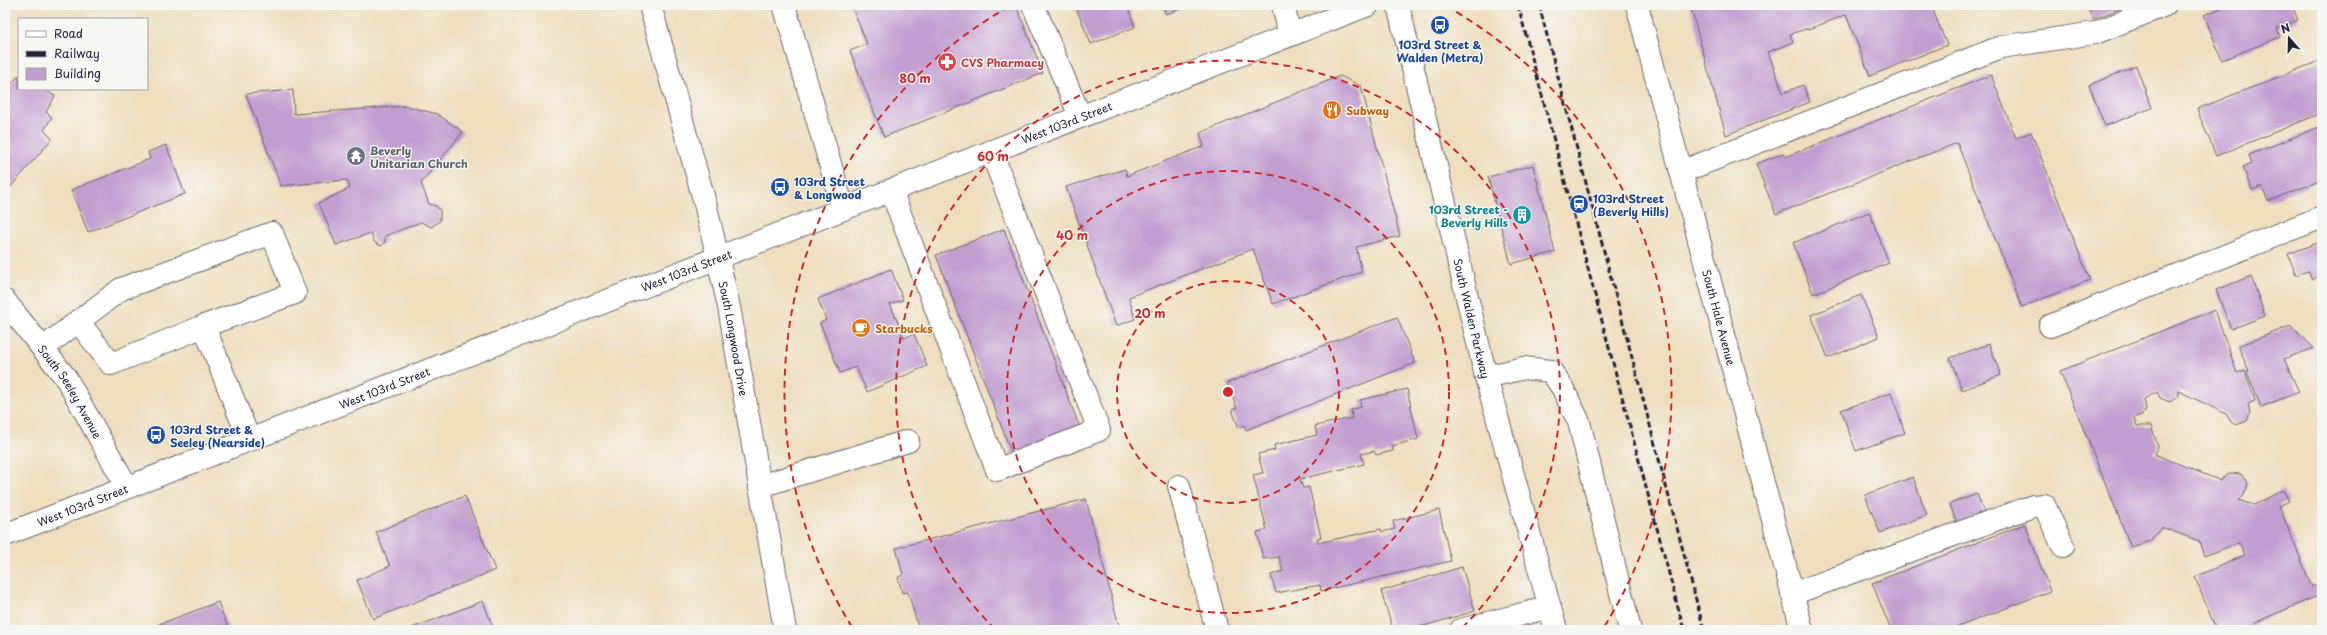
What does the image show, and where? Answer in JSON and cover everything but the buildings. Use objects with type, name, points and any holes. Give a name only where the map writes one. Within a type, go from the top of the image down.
[{"type":"street","name":"South Longwood Drive","points":[[650,5],[718,256],[729,307],[785,630]]},
{"type":"street","points":[[784,5],[843,208]]},
{"type":"street","points":[[1033,5],[1080,116]]},
{"type":"street","points":[[1283,5],[1290,35]]},
{"type":"street","name":"West 103rd Street","points":[[5,535],[718,256],[1368,5]]},
{"type":"street","name":"South Walden Parkway","points":[[1398,5],[1486,377],[1556,630]]},
{"type":"street","name":"South Hale Avenue","points":[[1637,5],[1802,630]]},
{"type":"street","points":[[1681,172],[2001,47],[2095,33],[2165,5]]},
{"type":"street","points":[[891,190],[997,470],[1099,430],[991,151]]},
{"type":"street","points":[[2050,326],[2322,217]]},
{"type":"street","points":[[43,348],[78,321],[121,289],[272,233],[295,293],[204,326],[111,364],[78,321]]},
{"type":"street","name":"South Seeley Avenue","points":[[5,301],[66,378],[128,487]]},
{"type":"street","points":[[204,326],[249,439]]},
{"type":"street","points":[[1486,377],[1524,368],[1551,371],[1563,389],[1578,422],[1630,630]]},
{"type":"street","points":[[760,486],[908,441]]},
{"type":"street","points":[[1179,486],[1217,630]]},
{"type":"street","points":[[1792,594],[2033,506],[2044,505],[2063,546]]},
{"type":"street","points":[[1460,630],[1550,607]]},
{"type":"railway","points":[[1518,5],[1684,630]]},
{"type":"railway","points":[[1539,5],[1704,630]]},
{"type":"place","name":"103rd Street & Walden (Metra)","points":[[1440,25]]},
{"type":"place","name":"CVS Pharmacy","points":[[947,62]]},
{"type":"place","name":"Subway","points":[[1332,110]]},
{"type":"place","name":"Beverly Unitarian Church","points":[[356,156]]},
{"type":"place","name":"103rd Street & Longwood","points":[[780,187]]},
{"type":"place","name":"103rd Street (Beverly Hills)","points":[[1579,204]]},
{"type":"place","name":"103rd Street - Beverly Hills","points":[[1522,215]]},
{"type":"place","name":"Starbucks","points":[[861,328]]},
{"type":"place","name":"103rd Street & Seeley (Nearside)","points":[[156,435]]}]
